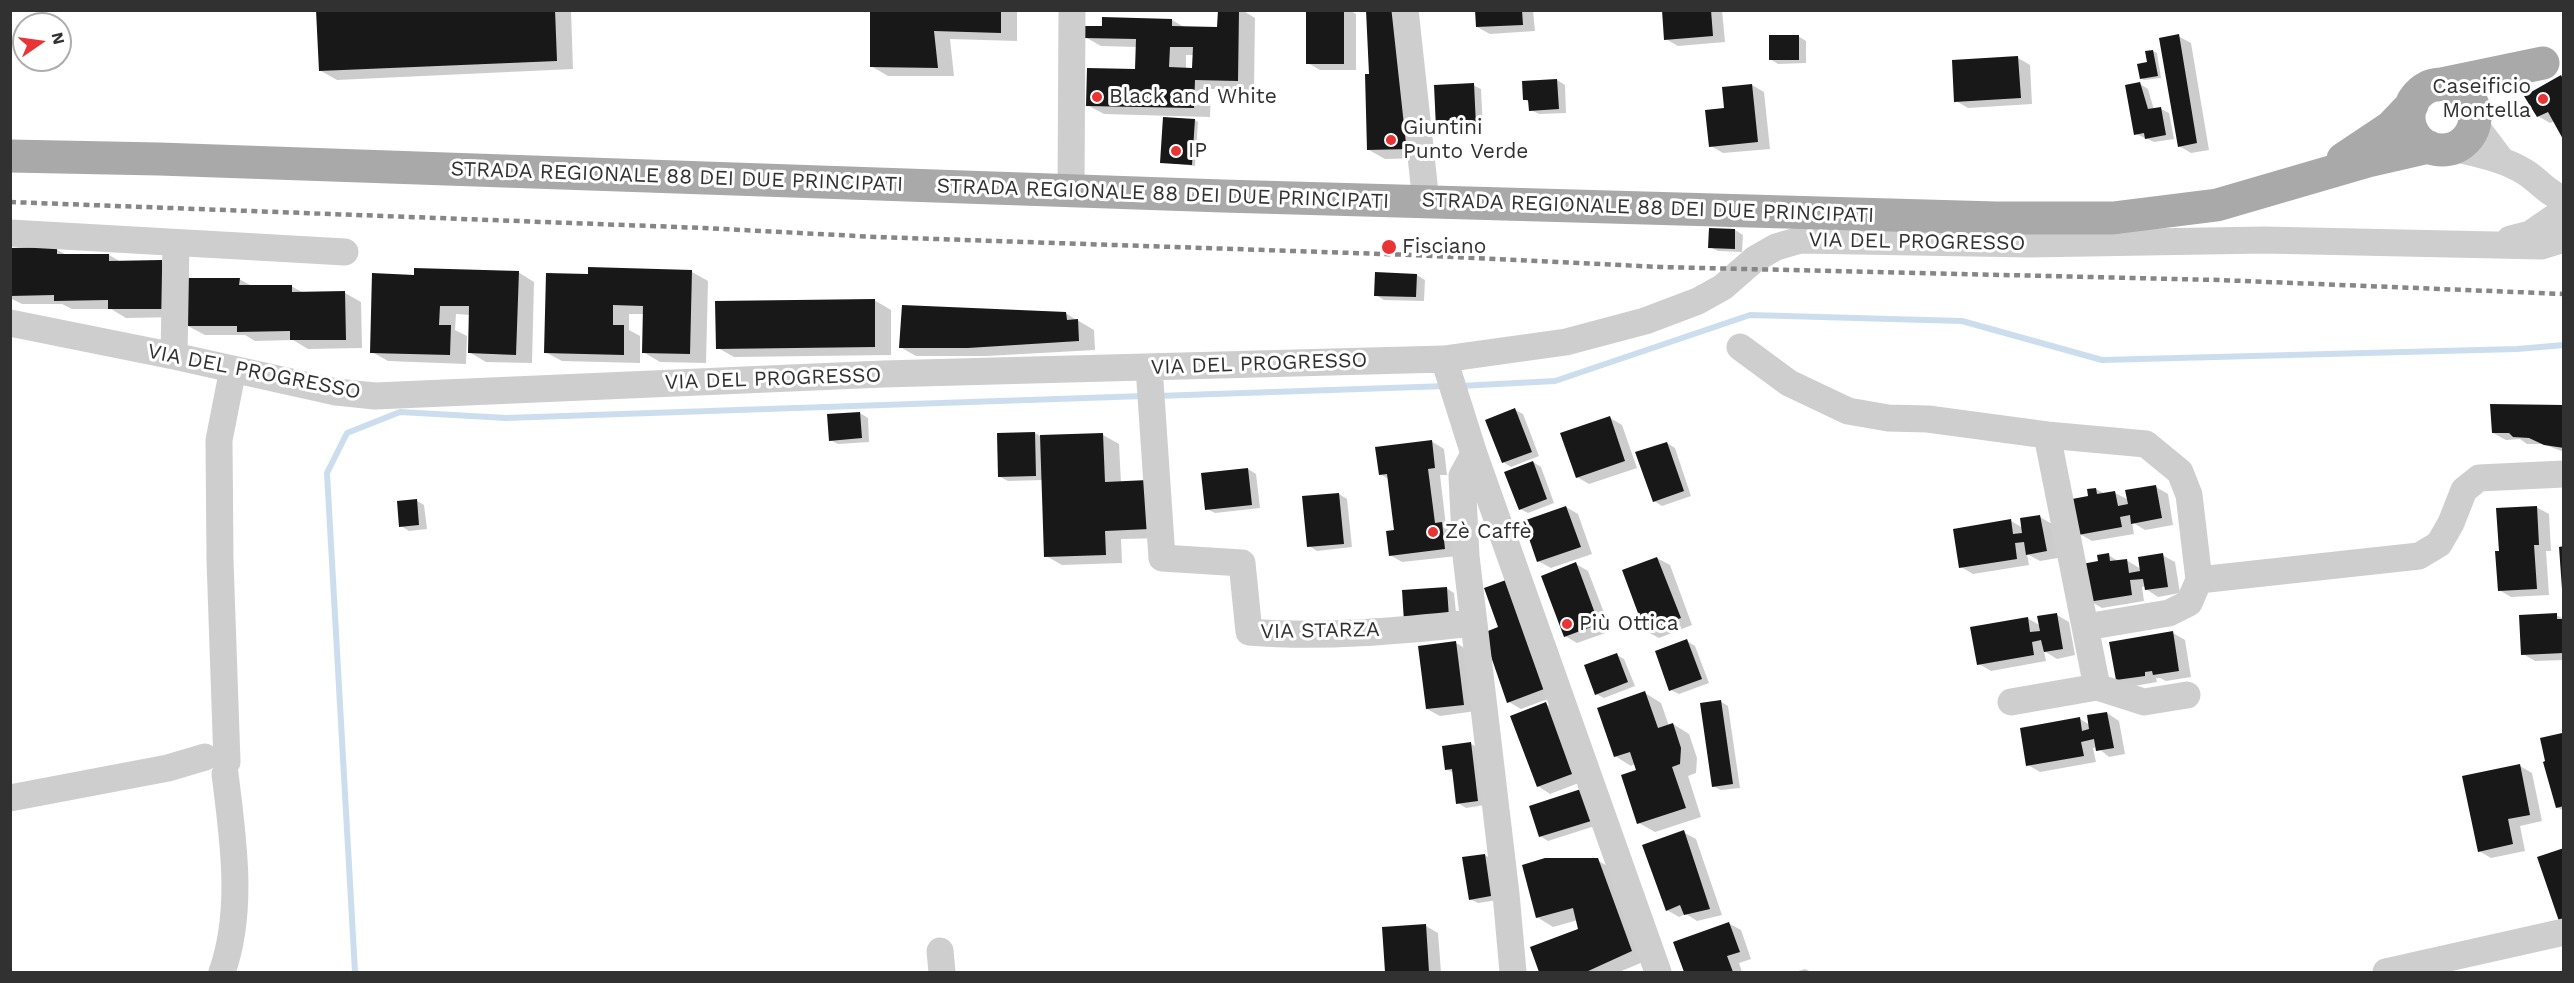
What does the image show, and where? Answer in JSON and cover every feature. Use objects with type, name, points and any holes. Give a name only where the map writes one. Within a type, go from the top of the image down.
[{"type":"main road","name":"STRADA REGIONALE 88 DEI DUE PRINCIPATI","points":[[10,156],[159,159],[1426,202],[1996,218],[2113,218],[2217,205],[2368,161],[2441,148],[2467,139],[2474,118],[2492,96],[2553,58]]},
{"type":"main road","name":"STRADA REGIONALE 88 DEI DUE PRINCIPATI","points":[[2310,177],[2360,149],[2391,127],[2426,88],[2553,58]]},
{"type":"main road","points":[[2437,85],[2447,84],[2465,93],[2474,118]]},
{"type":"main road","points":[[2412,105],[2411,125],[2421,142],[2441,148]]},
{"type":"street","points":[[1071,191],[1072,10]]},
{"type":"street","points":[[1405,10],[1426,202]]},
{"type":"street","points":[[2474,118],[2502,161]]},
{"type":"street","points":[[2441,148],[2502,161],[2526,172],[2562,206]]},
{"type":"street","name":"VIA DEL PROGRESSO","points":[[10,324],[174,356],[336,392],[375,396],[883,374],[1149,375],[1446,366],[1566,342],[1645,321],[1698,301],[1723,287],[1755,259],[1776,247],[1800,240],[2029,244],[2265,240],[2488,244],[2530,234],[2562,206]]},
{"type":"street","points":[[10,233],[345,252]]},
{"type":"street","points":[[174,356],[176,243]]},
{"type":"street","points":[[1740,347],[1789,383],[1848,411],[1888,418],[1928,419],[2047,435],[2146,444],[2180,472],[2189,495],[2199,580],[2189,603],[2169,613],[2086,627]]},
{"type":"street","points":[[1446,366],[1474,454],[1658,972]]},
{"type":"street","points":[[222,972],[231,949],[234,899],[232,831],[214,766],[226,690],[220,561],[219,440],[233,369]]},
{"type":"street","name":"VIA STARZA","points":[[1149,375],[1162,558],[1242,563],[1249,632],[1286,635],[1385,631],[1473,623]]},
{"type":"street","points":[[2047,435],[2097,687]]},
{"type":"street","points":[[1474,454],[1462,476],[1466,556],[1506,894],[1513,972]]},
{"type":"street","points":[[2199,580],[2419,556],[2439,544],[2451,524],[2464,490],[2479,478],[2564,474]]},
{"type":"street","points":[[2011,702],[2097,687],[2144,702],[2187,695]]},
{"type":"street","points":[[10,798],[168,768],[214,766]]},
{"type":"street","points":[[2386,972],[2564,932]]},
{"type":"building","points":[[316,10],[555,10],[557,61],[319,71]]},
{"type":"building","points":[[870,10],[1001,10],[1001,33],[934,31],[938,68],[870,67]]},
{"type":"building","points":[[1218,10],[1239,10],[1238,81],[1195,80],[1194,108],[1086,106],[1087,68],[1135,69],[1136,39],[1083,38],[1083,26],[1102,26],[1102,17],[1172,19],[1172,26],[1217,27]],"holes":[[[1170,47],[1193,47],[1192,68],[1169,67]]]},
{"type":"building","points":[[1306,10],[1344,10],[1344,64],[1306,64]]},
{"type":"building","points":[[1366,10],[1399,10],[1409,149],[1367,150],[1365,74],[1369,74]]},
{"type":"building","points":[[1475,10],[1522,10],[1523,25],[1476,27]]},
{"type":"building","points":[[1662,10],[1711,10],[1713,36],[1664,40]]},
{"type":"building","points":[[2179,34],[2197,143],[2178,147],[2159,38]]},
{"type":"building","points":[[1769,35],[1799,35],[1799,60],[1769,60]]},
{"type":"building","points":[[2153,50],[2158,76],[2140,79],[2137,64],[2147,62],[2145,51]]},
{"type":"building","points":[[2018,56],[2021,98],[1954,102],[1952,60]]},
{"type":"building","points":[[2561,75],[2564,81],[2564,141],[2548,112],[2537,117],[2524,96]]},
{"type":"building","points":[[1557,79],[1559,109],[1529,111],[1528,100],[1523,100],[1522,81]]},
{"type":"building","points":[[2140,82],[2148,109],[2161,107],[2166,135],[2145,139],[2144,133],[2134,135],[2125,85]]},
{"type":"building","points":[[1474,83],[1476,126],[1436,128],[1434,85]]},
{"type":"building","points":[[1752,84],[1758,142],[1709,147],[1705,110],[1724,108],[1722,87]]},
{"type":"building","points":[[1163,117],[1195,119],[1192,165],[1160,163]]},
{"type":"building","points":[[1709,228],[1735,229],[1735,249],[1708,248]]},
{"type":"building","points":[[57,247],[57,254],[109,254],[109,261],[162,260],[163,309],[108,309],[108,300],[54,301],[54,295],[10,296],[10,248]]},
{"type":"building","points":[[588,267],[692,270],[690,354],[642,353],[643,306],[613,305],[613,325],[624,325],[624,355],[544,353],[546,273],[588,274]]},
{"type":"building","points":[[414,268],[519,271],[516,355],[468,353],[469,306],[440,306],[439,325],[451,325],[450,355],[370,353],[372,273],[414,275]]},
{"type":"building","name":"Fisciano","points":[[1375,272],[1417,274],[1416,297],[1374,296]]},
{"type":"building","points":[[186,278],[240,278],[239,285],[292,285],[292,292],[345,291],[346,340],[290,340],[290,331],[237,332],[237,326],[187,326]]},
{"type":"building","points":[[875,299],[875,347],[716,349],[715,301]]},
{"type":"building","points":[[902,305],[1066,312],[1067,320],[1078,319],[1079,341],[968,348],[899,348]]},
{"type":"building","points":[[2490,404],[2564,405],[2564,448],[2544,445],[2529,438],[2513,437],[2509,433],[2492,433]]},
{"type":"building","points":[[1515,408],[1532,452],[1502,463],[1485,420]]},
{"type":"building","points":[[860,412],[862,438],[829,441],[827,414]]},
{"type":"building","points":[[1610,416],[1625,461],[1576,478],[1560,433]]},
{"type":"building","points":[[1035,432],[1036,476],[998,477],[997,433]]},
{"type":"building","points":[[1103,433],[1105,482],[1148,480],[1150,529],[1105,531],[1106,555],[1044,557],[1040,435]]},
{"type":"building","points":[[1432,440],[1435,468],[1428,469],[1435,523],[1442,522],[1445,549],[1389,556],[1386,531],[1394,530],[1387,474],[1379,475],[1375,447]]},
{"type":"building","points":[[1667,442],[1684,491],[1653,502],[1635,452]]},
{"type":"building","points":[[1533,461],[1547,499],[1519,510],[1504,472]]},
{"type":"building","points":[[1248,468],[1252,505],[1205,510],[1201,473]]},
{"type":"building","points":[[2156,485],[2162,518],[2131,524],[2130,515],[2120,517],[2122,527],[2078,535],[2072,499],[2088,496],[2087,489],[2096,488],[2097,494],[2115,491],[2118,506],[2128,504],[2125,490]]},
{"type":"building","points":[[1339,493],[1344,544],[1307,547],[1302,496]]},
{"type":"building","points":[[417,499],[419,525],[399,527],[397,501]]},
{"type":"building","points":[[1566,506],[1581,547],[1537,562],[1523,521]]},
{"type":"building","points":[[2537,506],[2539,545],[2534,545],[2537,589],[2498,591],[2495,551],[2499,551],[2496,508]]},
{"type":"building","points":[[2040,515],[2047,551],[2026,555],[2024,542],[2015,543],[2017,559],[1959,568],[1953,529],[2011,519],[2013,534],[2022,533],[2020,518]]},
{"type":"building","points":[[2564,546],[2564,589],[2562,589],[2559,547]]},
{"type":"building","points":[[2109,553],[2110,561],[2127,559],[2129,573],[2140,571],[2138,557],[2163,553],[2168,587],[2145,590],[2143,579],[2130,580],[2132,595],[2088,602],[2082,564],[2098,561],[2097,555]]},
{"type":"building","points":[[1657,557],[1681,618],[1645,632],[1622,570]]},
{"type":"building","points":[[1576,562],[1599,624],[1564,637],[1541,576]]},
{"type":"building","points":[[1506,580],[1544,689],[1507,703],[1483,633],[1498,627],[1484,588]]},
{"type":"building","points":[[1447,587],[1449,618],[1404,622],[1402,590]]},
{"type":"building","points":[[2057,613],[2063,649],[2044,652],[2041,640],[2032,642],[2034,655],[1977,665],[1970,627],[2028,617],[2030,632],[2040,631],[2037,616]]},
{"type":"building","points":[[2557,613],[2557,619],[2564,619],[2564,653],[2521,655],[2519,615]]},
{"type":"building","points":[[2173,631],[2179,671],[2153,675],[2152,671],[2145,672],[2145,676],[2116,680],[2109,642]]},
{"type":"building","points":[[1687,639],[1702,679],[1669,691],[1655,651]]},
{"type":"building","points":[[1456,641],[1464,705],[1426,709],[1418,646]]},
{"type":"building","points":[[1617,653],[1628,682],[1595,695],[1584,665]]},
{"type":"building","points":[[1645,691],[1658,728],[1673,723],[1681,748],[1680,764],[1672,767],[1686,808],[1637,824],[1621,775],[1636,770],[1630,752],[1614,757],[1597,708]]},
{"type":"building","points":[[1721,700],[1733,784],[1712,787],[1700,703]]},
{"type":"building","points":[[1546,702],[1572,774],[1537,787],[1510,716]]},
{"type":"building","points":[[2107,712],[2114,748],[2096,751],[2094,739],[2081,742],[2084,756],[2026,766],[2020,728],[2080,717],[2082,731],[2089,729],[2087,715]]},
{"type":"building","points":[[2562,733],[2564,806],[2556,808],[2543,762],[2545,761],[2540,738]]},
{"type":"building","points":[[1471,742],[1478,801],[1456,804],[1452,769],[1445,770],[1442,746]]},
{"type":"building","points":[[2520,764],[2530,815],[2508,819],[2513,844],[2478,852],[2462,776]]},
{"type":"building","points":[[1581,789],[1591,821],[1539,837],[1529,806]]},
{"type":"building","points":[[1684,830],[1710,909],[1684,915],[1680,905],[1666,911],[1642,845]]},
{"type":"building","points":[[2564,848],[2564,923],[2560,924],[2537,857]]},
{"type":"building","points":[[1485,854],[1491,896],[1469,900],[1462,857]]},
{"type":"building","points":[[1545,858],[1598,858],[1632,951],[1586,972],[1539,972],[1530,947],[1578,929],[1573,908],[1536,918],[1522,865]]},
{"type":"building","points":[[1729,922],[1740,952],[1727,956],[1733,972],[1684,972],[1673,942]]},
{"type":"building","points":[[1426,924],[1429,972],[1385,972],[1382,927]]},
{"type":"waterway","points":[[1460,386],[1555,381],[1750,315],[1962,321],[2102,360],[2517,349],[2564,345]]},
{"type":"waterway","points":[[1157,396],[1447,386]]},
{"type":"waterway","points":[[355,972],[327,473],[347,433],[400,412],[506,418],[1144,396]]},
{"type":"railway","points":[[10,202],[704,228],[876,237],[1413,255],[1660,267],[2219,280],[2564,294]]},
{"type":"place","name":"Black and White","points":[[1097,97]]},
{"type":"place","name":"Caseificio Montella","points":[[2543,99]]},
{"type":"place","name":"Giuntini Punto Verde","points":[[1391,140]]},
{"type":"place","name":"IP","points":[[1176,151]]},
{"type":"place","name":"Fisciano","points":[[1389,247]]},
{"type":"place","name":"Zè Caffè","points":[[1433,532]]},
{"type":"place","name":"Più Ottica","points":[[1567,624]]}]
